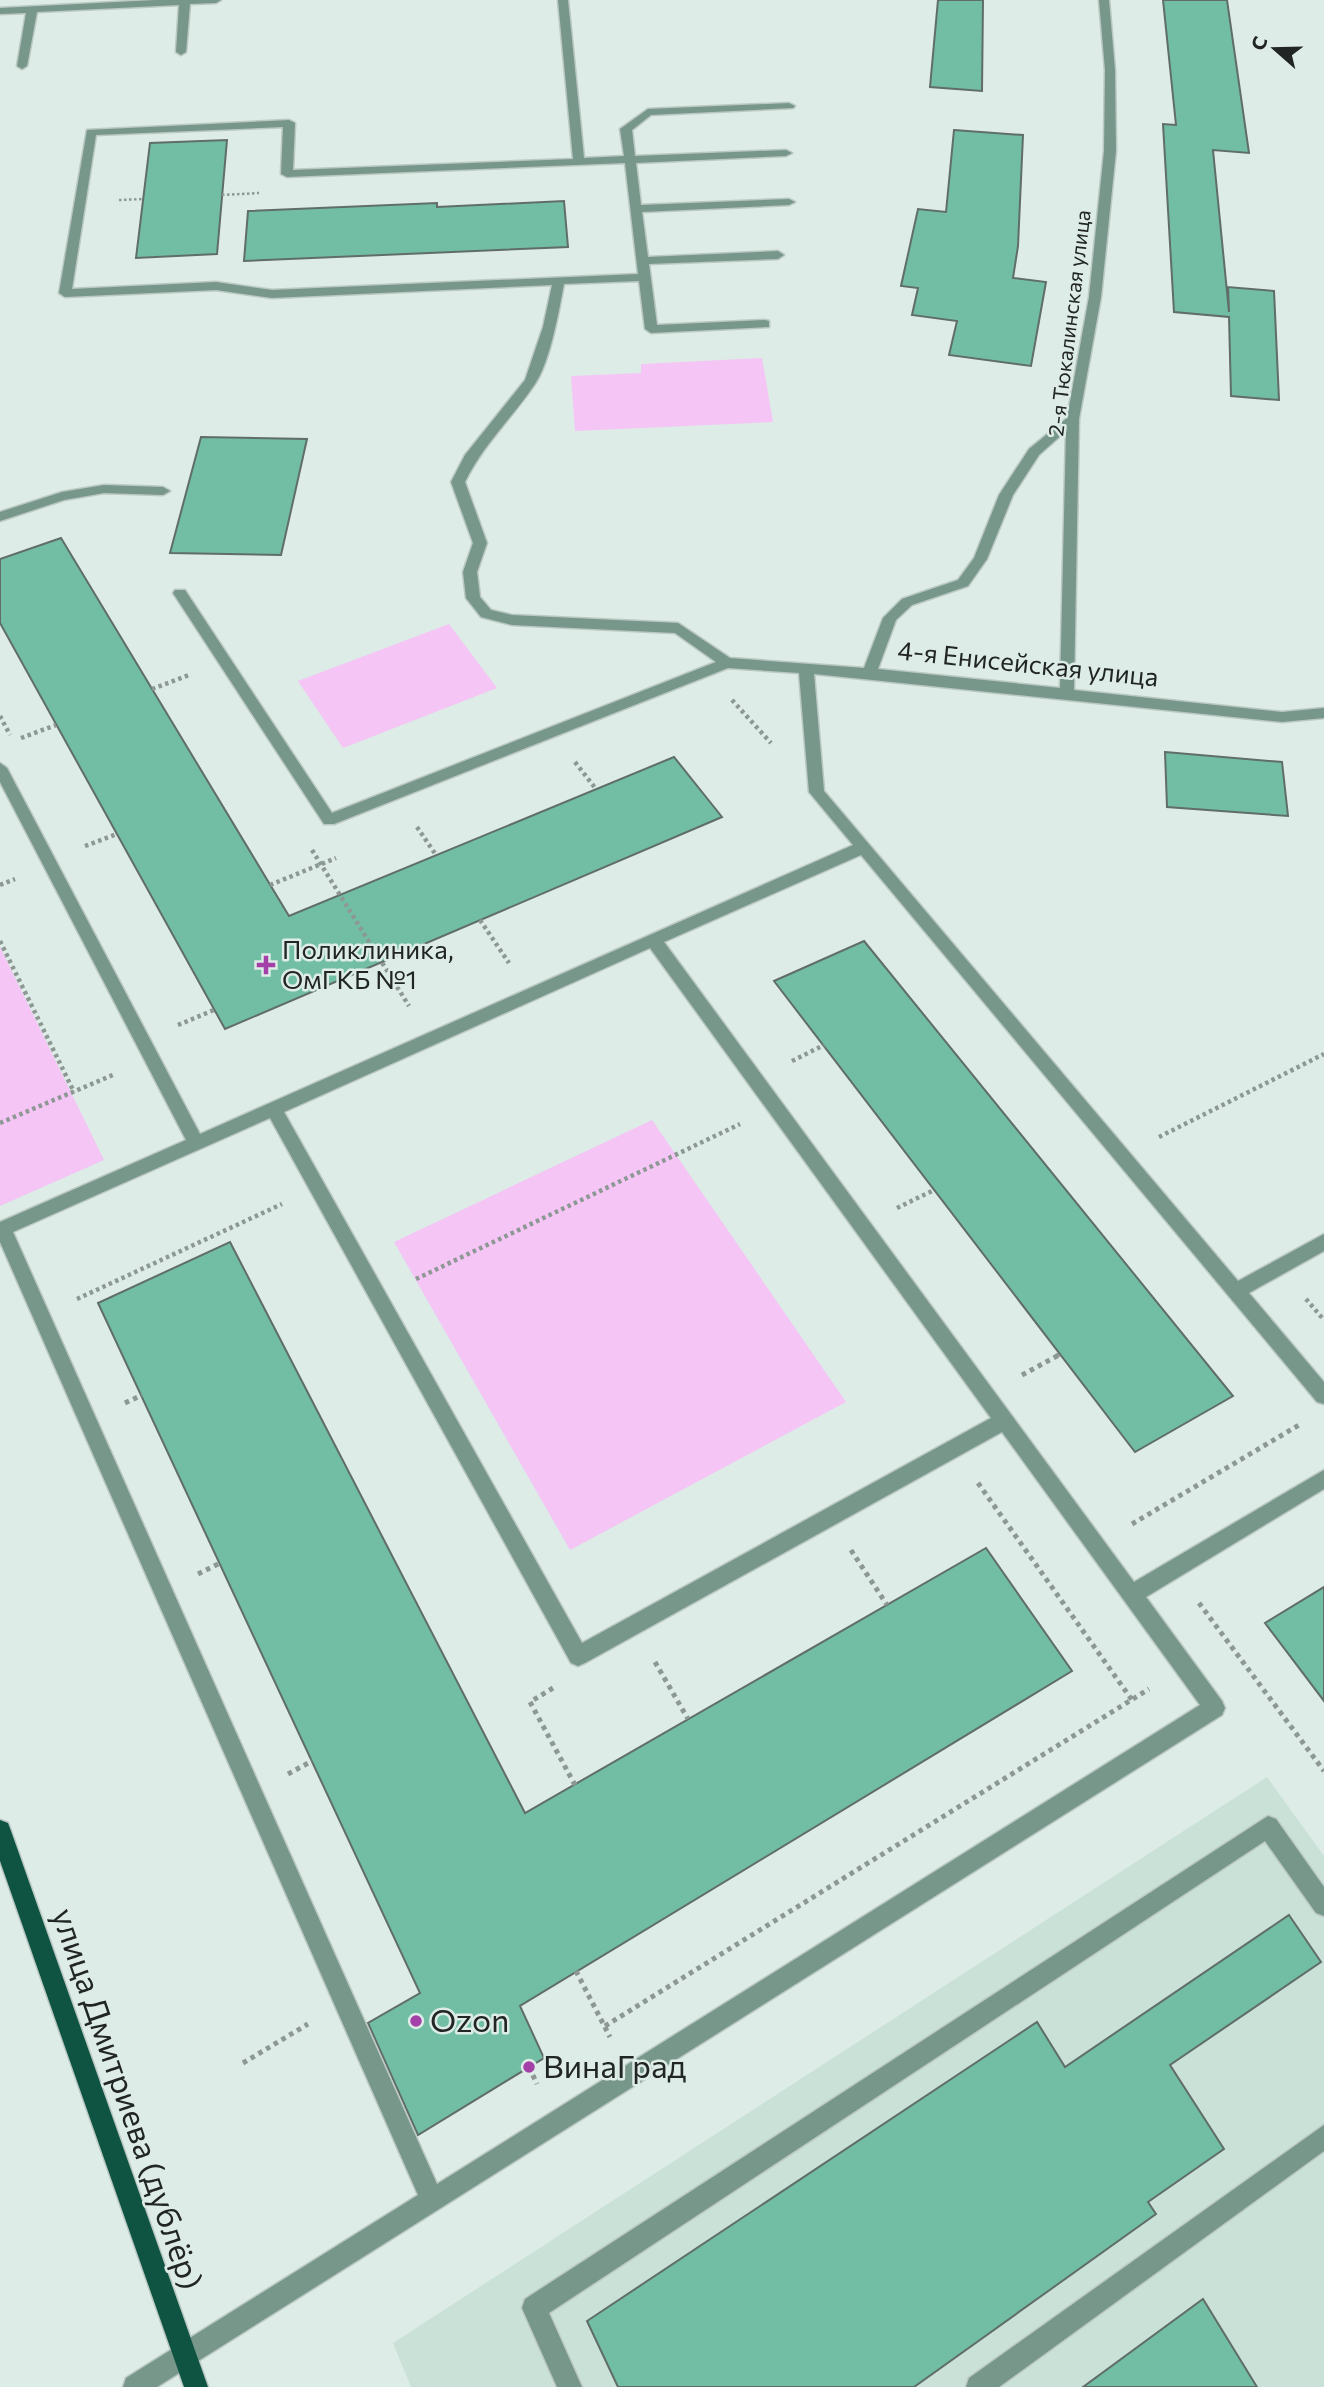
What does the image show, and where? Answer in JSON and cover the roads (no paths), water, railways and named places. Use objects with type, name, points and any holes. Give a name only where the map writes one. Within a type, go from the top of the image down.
[{"type":"main road","name":"улица Дмитриева (дублёр)","points":[[0,1831],[196,2387]]},
{"type":"street","points":[[0,11],[216,0]]},
{"type":"street","points":[[563,0],[579,162]]},
{"type":"street","name":"2-я Тюкалинская улица","points":[[1068,693],[1073,419],[1095,297],[1110,151],[1110,69],[1104,0]]},
{"type":"street","points":[[181,52],[185,1]]},
{"type":"street","points":[[22,66],[32,9]]},
{"type":"street","points":[[765,324],[651,329],[626,129],[648,112],[789,106]]},
{"type":"street","points":[[645,276],[272,294],[216,286],[65,293],[91,132],[289,123],[287,174],[786,153]]},
{"type":"street","points":[[636,209],[789,202]]},
{"type":"street","points":[[643,261],[778,255]]},
{"type":"street","points":[[559,281],[549,327],[531,381],[470,458],[458,482],[480,543],[470,572],[473,598],[486,614],[512,620],[678,628],[727,663]]},
{"type":"street","points":[[869,673],[890,618],[907,602],[963,583],[980,559],[1006,495],[1034,452],[1073,419]]},
{"type":"street","points":[[0,517],[62,496],[104,489],[163,491]]},
{"type":"street","points":[[180,593],[329,820],[727,663]]},
{"type":"street","name":"4-я Енисейская улица","points":[[727,663],[869,673],[1282,717],[1324,713]]},
{"type":"street","points":[[806,668],[817,792],[1324,1396]]},
{"type":"street","points":[[0,768],[196,1143]]},
{"type":"street","points":[[432,2200],[1,1230],[863,847]]},
{"type":"street","points":[[135,2387],[1215,1707],[653,940]]},
{"type":"street","points":[[274,1109],[578,1656],[1005,1420]]},
{"type":"street","points":[[1236,1291],[1324,1241]]},
{"type":"street","points":[[1132,1594],[1324,1479]]},
{"type":"street","points":[[570,2387],[534,2308],[1268,1827],[1324,1905]]},
{"type":"street","points":[[978,2387],[1324,2137]]},
{"type":"place","name":"Поликлиника, ОмГКБ №1","points":[[266,965]]},
{"type":"place","name":"Ozon","points":[[416,2021]]},
{"type":"place","name":"ВинаГрад","points":[[529,2067]]}]
